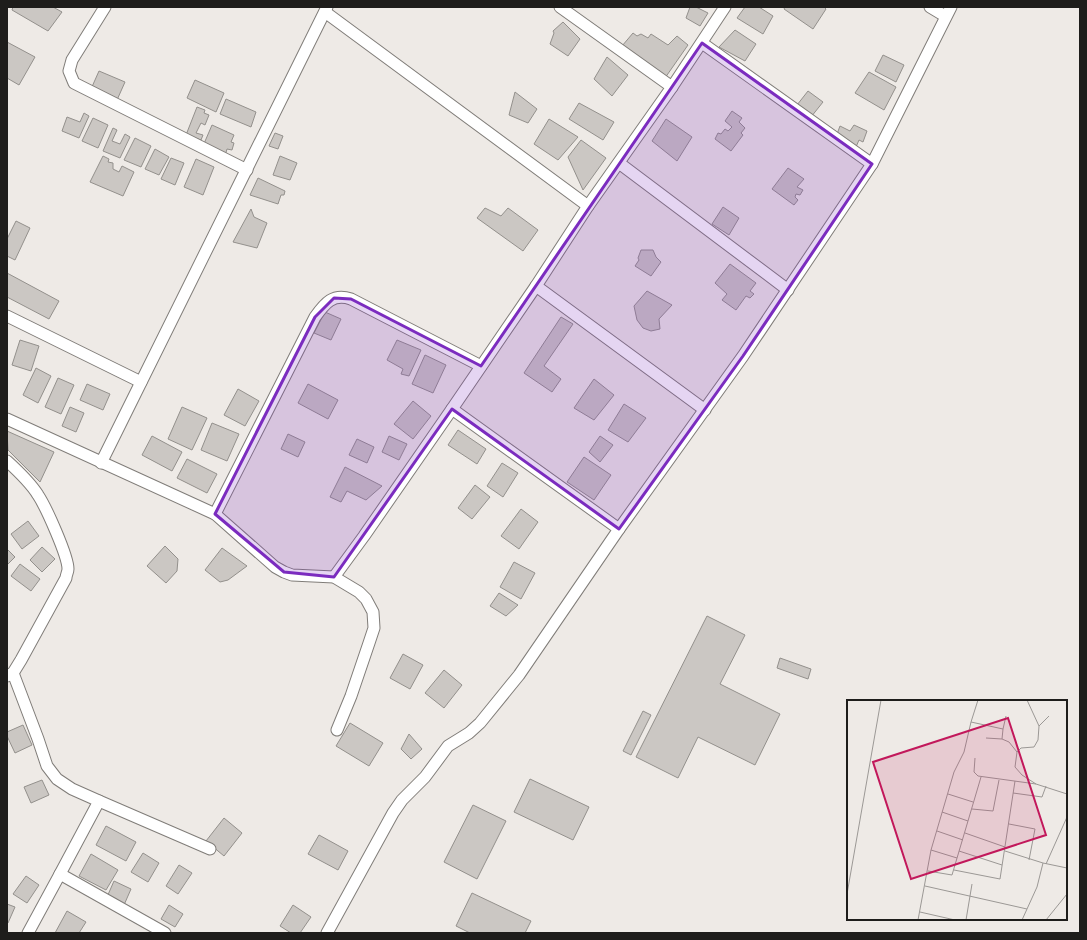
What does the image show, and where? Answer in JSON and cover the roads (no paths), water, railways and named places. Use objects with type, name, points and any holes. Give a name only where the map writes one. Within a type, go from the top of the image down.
[{"type":"street","points":[[105,7],[72,60],[69,71],[74,83],[247,170]]},
{"type":"street","points":[[560,7],[672,88]]},
{"type":"street","points":[[334,577],[452,409],[536,286],[588,206],[672,88],[725,7]]},
{"type":"street","points":[[327,933],[393,813],[402,800],[425,777],[448,746],[469,733],[480,723],[519,675],[618,529],[705,410],[788,290],[872,164],[948,12],[930,7]]},
{"type":"street","points":[[102,463],[326,9],[588,206]]},
{"type":"street","points":[[702,43],[872,164]]},
{"type":"street","points":[[619,163],[788,290]]},
{"type":"street","points":[[536,286],[705,410]]},
{"type":"street","points":[[215,514],[315,317],[322,308],[334,298],[343,296],[351,299],[481,366]]},
{"type":"street","points":[[7,316],[141,382]]},
{"type":"street","points":[[452,409],[618,529]]},
{"type":"street","points":[[7,419],[215,514],[275,567],[284,572],[292,575],[334,577],[359,592],[366,599],[373,612],[374,628],[351,696],[337,730]]},
{"type":"street","points":[[7,461],[22,475],[38,494],[66,559],[68,570],[66,578],[10,674],[38,739],[47,766],[57,779],[72,789],[210,850]]},
{"type":"street","points":[[28,933],[99,801]]},
{"type":"street","points":[[60,874],[165,933]]}]
